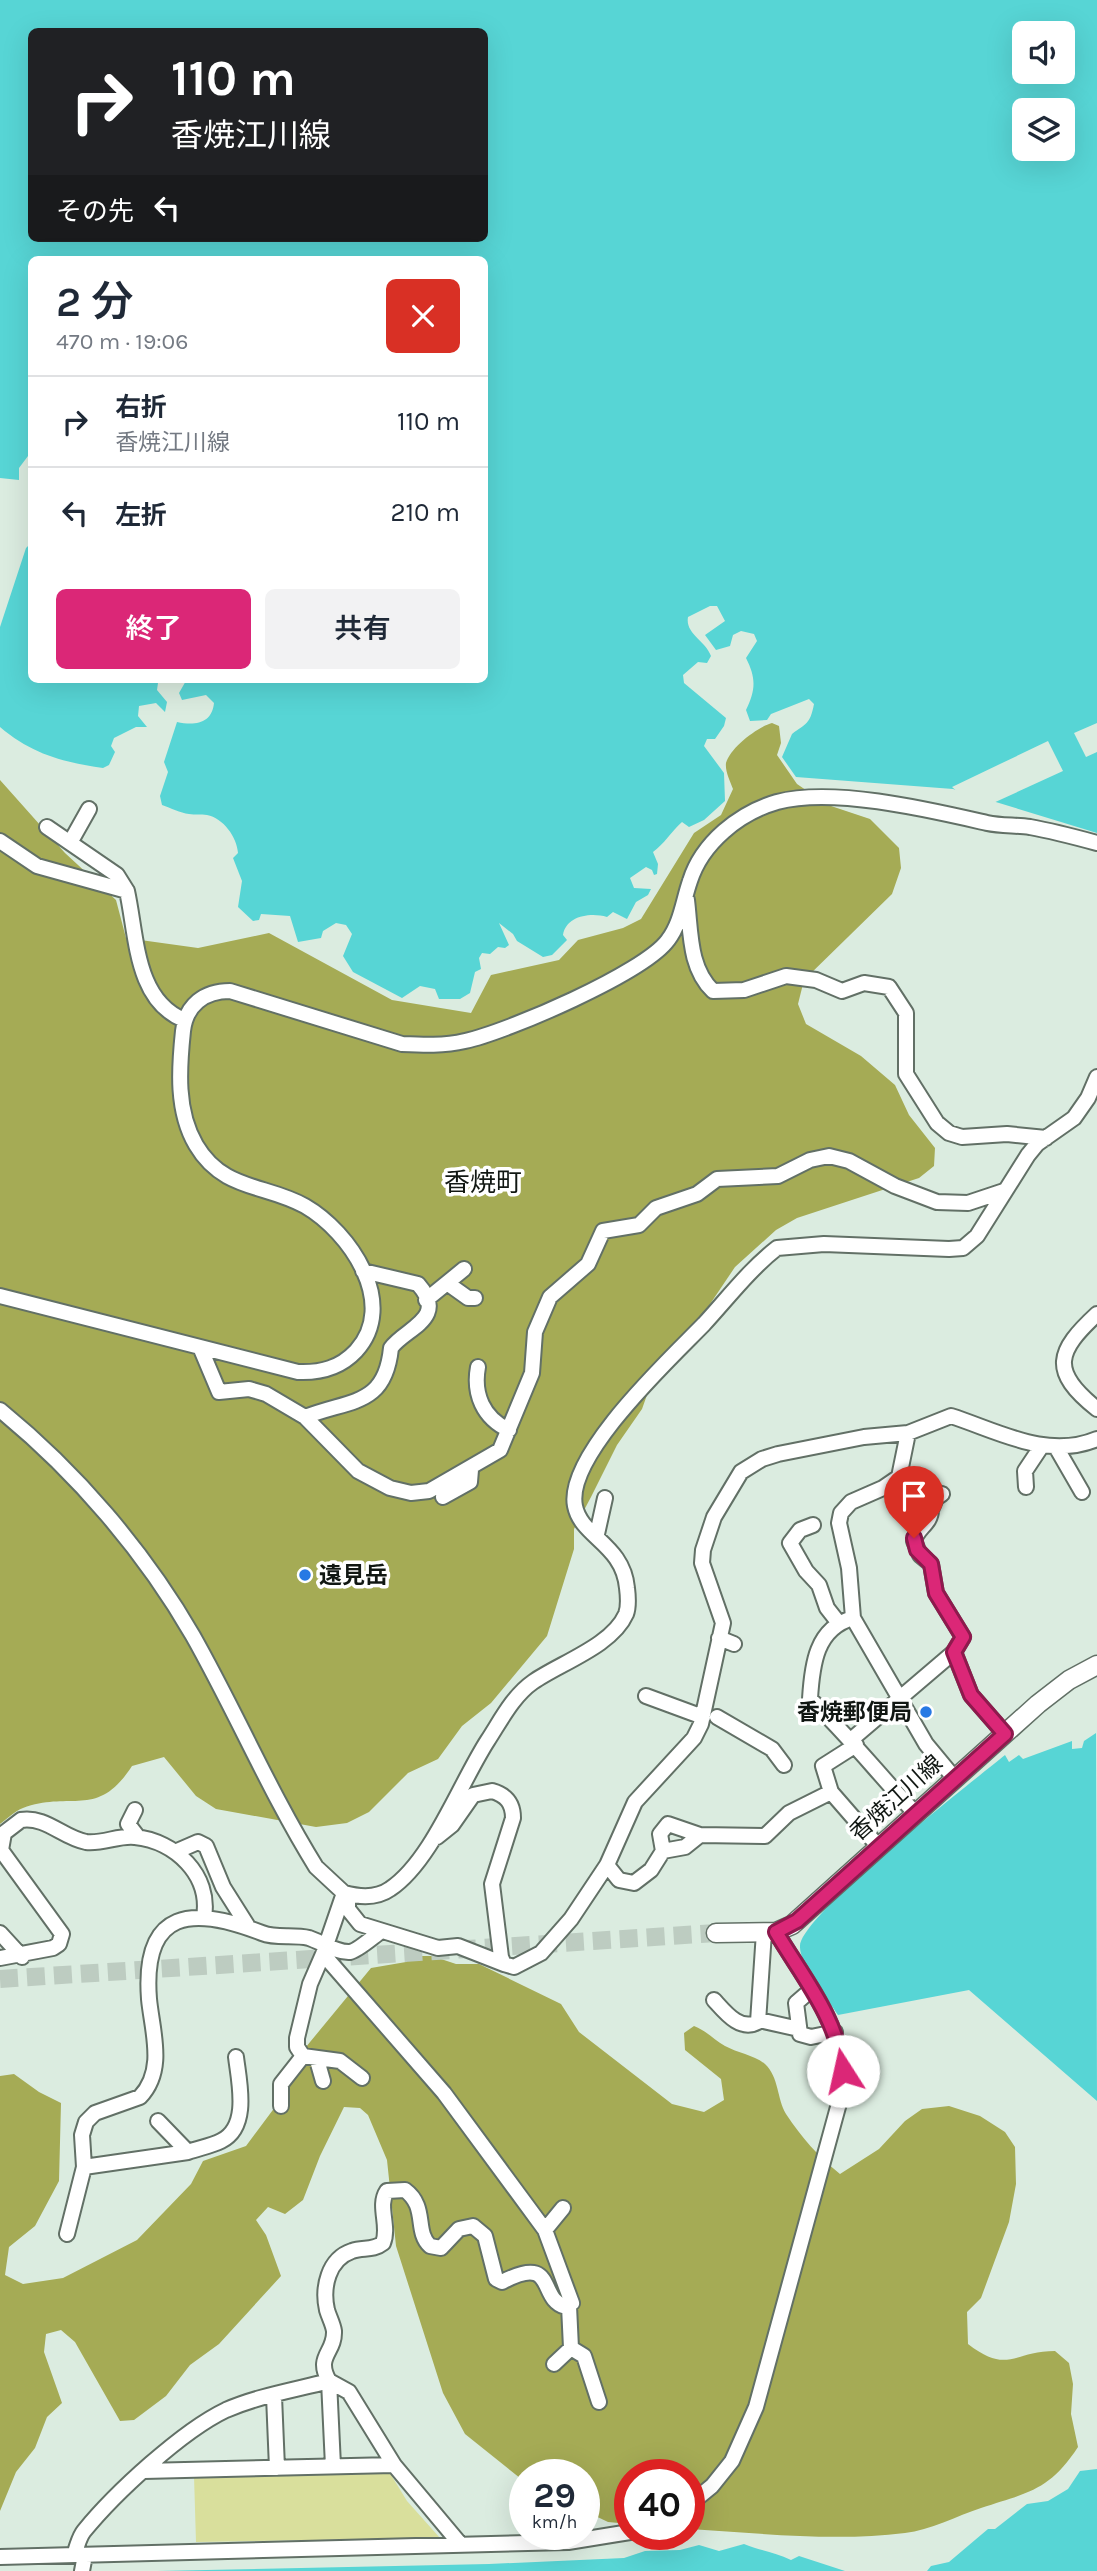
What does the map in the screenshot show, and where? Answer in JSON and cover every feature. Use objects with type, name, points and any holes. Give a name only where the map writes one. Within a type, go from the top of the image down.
[{"type":"main road","name":"香焼江川線","points":[[770,1932],[797,1921],[1005,1734],[1069,1681],[1097,1665]]},
{"type":"main road","points":[[716,1933],[770,1932]]},
{"type":"street","points":[[0,1296],[298,1372],[330,1370],[351,1356],[369,1330],[374,1299],[363,1271],[329,1222],[303,1204],[241,1185],[226,1176],[196,1145],[183,1110],[180,1063],[184,1020],[188,1011],[207,995],[230,991],[402,1044],[431,1046],[467,1041],[522,1022],[636,967],[667,942],[676,928],[686,893],[702,855],[735,822],[777,803],[802,799],[835,799],[941,811],[989,823],[1029,827],[1097,843]]},
{"type":"street","points":[[71,841],[89,809]]},
{"type":"street","points":[[47,827],[117,875],[127,891],[142,973],[163,1009],[184,1020]]},
{"type":"street","points":[[0,841],[37,866],[127,891]]},
{"type":"street","points":[[686,893],[699,978],[713,991],[744,990],[786,976],[816,980],[842,991],[864,983],[889,987],[906,1013],[906,1074],[937,1123],[949,1133],[962,1137],[1007,1134],[1046,1138]]},
{"type":"street","points":[[431,1843],[485,1745],[520,1694],[531,1683],[574,1660],[622,1620],[627,1609],[627,1583],[612,1549],[581,1521],[574,1499],[584,1471],[604,1433],[633,1395],[772,1252],[784,1246],[803,1244],[929,1250],[963,1248],[977,1236],[1028,1155],[1082,1109],[1097,1077]]},
{"type":"street","points":[[200,1348],[207,1371],[219,1392],[257,1391],[305,1417],[345,1461],[390,1488],[411,1493],[429,1492],[471,1470],[500,1450],[532,1373],[535,1332],[550,1297],[588,1264],[603,1231],[639,1225],[656,1208],[697,1194],[717,1179],[778,1176],[810,1160],[829,1156],[849,1161],[895,1186],[937,1202],[968,1203],[1004,1191]]},
{"type":"street","points":[[426,1300],[464,1269]]},
{"type":"street","points":[[305,1417],[373,1394],[388,1368],[391,1348],[419,1327],[426,1313],[426,1300],[421,1288],[412,1281],[363,1271]]},
{"type":"street","points":[[447,1283],[468,1298],[475,1298]]},
{"type":"street","points":[[1097,1314],[1070,1339],[1064,1356],[1070,1383],[1097,1409]]},
{"type":"street","points":[[478,1367],[475,1387],[488,1415],[494,1423],[509,1430]]},
{"type":"street","points":[[0,1410],[65,1468],[143,1561],[192,1635],[309,1855],[324,1877],[346,1894],[372,1896],[390,1889],[431,1843],[452,1825],[474,1795],[492,1791],[510,1803],[513,1818],[492,1884],[497,1937],[504,1964]]},
{"type":"street","points":[[346,1894],[348,1909],[360,1924],[438,1948],[458,1946],[514,1967],[550,1946],[607,1865],[635,1802],[710,1717],[723,1619],[702,1556],[714,1517],[741,1472],[762,1459],[864,1437],[908,1433],[951,1416],[1041,1447],[1056,1447],[1097,1439]]},
{"type":"street","points":[[908,1433],[899,1477],[883,1488],[851,1502],[841,1513],[839,1523],[849,1568],[853,1618],[926,1744],[955,1779]]},
{"type":"street","points":[[1026,1487],[1025,1471],[1041,1447]]},
{"type":"street","points":[[1056,1447],[1082,1492]]},
{"type":"street","points":[[443,1497],[470,1482],[471,1470]]},
{"type":"street","points":[[899,1477],[930,1510]]},
{"type":"street","points":[[878,1846],[831,1792],[823,1766],[854,1742],[899,1696],[954,1652],[963,1637],[960,1628],[936,1593],[931,1564],[920,1555],[914,1544],[916,1535],[930,1518],[930,1510],[936,1498],[942,1494]]},
{"type":"street","points":[[597,1534],[605,1498]]},
{"type":"street","points":[[813,1525],[800,1530],[790,1543],[806,1572],[819,1585],[827,1608],[838,1622]]},
{"type":"street","points":[[853,1618],[838,1622],[814,1654],[810,1699],[854,1742],[916,1814]]},
{"type":"street","points":[[719,1638],[734,1644]]},
{"type":"street","points":[[954,1652],[971,1695],[1005,1734]]},
{"type":"street","points":[[646,1696],[710,1717],[772,1749],[784,1765]]},
{"type":"street","points":[[607,1865],[619,1880],[635,1883],[651,1870],[663,1851],[660,1834],[668,1824],[700,1835],[765,1836],[789,1813],[831,1792]]},
{"type":"street","points":[[135,1810],[128,1824],[138,1837]]},
{"type":"street","points":[[0,1958],[22,1957],[56,1947],[62,1934],[4,1858],[1,1842],[7,1829],[21,1820],[35,1819],[86,1842],[138,1837],[175,1852],[186,1860],[202,1884],[206,1901],[204,1917]]},
{"type":"street","points":[[663,1851],[685,1847],[700,1835]]},
{"type":"street","points":[[175,1852],[198,1842],[206,1846],[223,1887],[247,1925]]},
{"type":"street","points":[[323,2081],[310,2058],[297,2047],[297,2038],[310,1984],[346,1894]]},
{"type":"street","points":[[67,2234],[84,2167],[82,2135],[86,2122],[96,2113],[141,2097],[156,2061],[149,1997],[156,1945],[170,1923],[182,1918],[204,1917],[247,1925],[271,1936],[295,1935],[324,1949],[343,1952],[353,1952],[380,1932]]},
{"type":"street","points":[[705,2492],[732,2461],[756,2407],[841,2096],[841,2045],[811,1990],[770,1932]]},
{"type":"street","points":[[714,2000],[736,2022],[755,2025],[758,2020],[770,1932]]},
{"type":"street","points":[[0,1933],[22,1957]]},
{"type":"street","points":[[324,1949],[444,2093],[456,2113],[545,2230],[572,2299],[569,2306],[571,2348],[554,2364]]},
{"type":"street","points":[[811,1990],[796,2003],[800,2034],[811,2037],[835,2032]]},
{"type":"street","points":[[758,2020],[799,2029]]},
{"type":"street","points":[[84,2167],[188,2152],[222,2141],[230,2132],[242,2104],[236,2057]]},
{"type":"street","points":[[281,2106],[281,2084],[310,2058],[340,2061],[362,2078]]},
{"type":"street","points":[[158,2121],[188,2152]]},
{"type":"street","points":[[333,2466],[329,2381],[323,2366],[334,2331],[327,2309],[325,2288],[328,2274],[339,2258],[350,2251],[370,2249],[383,2243],[386,2230],[384,2194],[392,2189],[405,2190],[419,2205],[425,2241],[430,2246],[441,2248],[460,2229],[473,2226],[485,2236],[496,2279],[502,2282],[517,2274],[533,2273],[542,2278],[559,2304],[569,2306]]},
{"type":"street","points":[[545,2230],[563,2207]]},
{"type":"street","points":[[571,2348],[584,2356],[599,2402]]},
{"type":"street","points":[[82,2571],[79,2555],[82,2533],[144,2471],[225,2411],[329,2381],[349,2392],[394,2465],[461,2545]]},
{"type":"street","points":[[274,2396],[277,2468]]},
{"type":"street","points":[[144,2471],[394,2465]]},
{"type":"street","points":[[0,2557],[568,2542],[614,2535]]},
{"type":"green space","points":[[772,723],[779,726],[781,743],[777,755],[797,784],[828,805],[870,819],[899,848],[901,868],[892,894],[804,980],[798,1004],[806,1024],[861,1056],[895,1085],[909,1115],[935,1148],[934,1166],[919,1178],[797,1218],[776,1230],[735,1267],[702,1316],[668,1352],[652,1381],[642,1409],[617,1445],[574,1529],[574,1549],[547,1636],[491,1703],[462,1726],[438,1759],[408,1773],[369,1812],[347,1823],[316,1827],[216,1809],[196,1796],[164,1757],[132,1766],[119,1783],[107,1793],[95,1798],[40,1803],[20,1809],[0,1824],[0,780],[65,853],[116,900],[126,938],[198,948],[269,933],[392,1000],[471,1013],[491,975],[559,960],[578,940],[623,928],[641,919],[694,833],[721,815],[733,789],[726,763],[733,751],[745,739]]},
{"type":"green space","points":[[413,1956],[432,1956],[456,1964],[479,1964],[561,2004],[579,2032],[672,2104],[704,2112],[724,2100],[721,2079],[685,2050],[684,2033],[694,2026],[699,2028],[725,2046],[756,2058],[770,2069],[786,2114],[810,2146],[840,2174],[879,2149],[905,2121],[922,2109],[949,2106],[980,2116],[1005,2132],[1015,2147],[1016,2184],[1009,2222],[981,2298],[967,2312],[968,2344],[982,2353],[1002,2360],[1055,2351],[1069,2363],[1073,2384],[1071,2414],[1078,2447],[1067,2462],[1037,2488],[934,2526],[905,2533],[851,2537],[705,2530],[705,2459],[614,2459],[614,2523],[600,2518],[600,2459],[509,2459],[509,2469],[465,2434],[443,2393],[396,2246],[387,2160],[368,2115],[360,2108],[344,2107],[320,2156],[303,2200],[285,2214],[268,2207],[256,2220],[266,2235],[281,2276],[219,2344],[190,2365],[166,2396],[134,2420],[120,2421],[75,2342],[61,2330],[46,2334],[44,2352],[62,2403],[47,2417],[35,2448],[16,2472],[0,2511],[0,2076],[14,2074],[39,2092],[61,2103],[59,2181],[35,2226],[9,2247],[5,2275],[23,2284],[63,2278],[137,2240],[191,2184],[203,2161],[246,2146],[284,2095],[287,2070],[371,1968],[406,1962]]},
{"type":"green space","points":[[388,2470],[407,2501],[440,2538],[196,2542],[194,2476]]},
{"type":"water","points":[[0,0],[1097,0],[1097,833],[953,789],[796,777],[782,757],[792,734],[809,720],[814,704],[809,699],[771,714],[767,720],[750,721],[746,710],[754,684],[746,658],[757,641],[754,634],[741,631],[733,635],[730,646],[716,650],[705,635],[725,621],[717,606],[710,606],[688,617],[688,623],[692,633],[711,656],[707,663],[698,662],[683,675],[684,683],[726,718],[715,739],[707,739],[704,746],[724,773],[725,801],[704,820],[689,827],[682,822],[653,852],[658,864],[657,874],[654,875],[652,870],[646,867],[630,878],[634,888],[651,889],[648,895],[636,902],[627,919],[613,912],[607,917],[580,917],[569,923],[565,929],[563,935],[567,940],[552,955],[543,957],[517,941],[513,934],[499,923],[509,945],[505,948],[498,947],[490,954],[482,953],[479,958],[481,969],[475,972],[470,993],[460,999],[439,999],[435,989],[420,986],[402,998],[353,972],[343,956],[352,934],[346,925],[336,923],[323,931],[321,938],[298,942],[290,916],[261,914],[259,920],[253,921],[238,907],[242,881],[233,858],[238,853],[237,847],[228,829],[213,817],[186,813],[162,805],[160,796],[168,772],[164,762],[177,722],[202,722],[213,710],[214,703],[206,695],[182,700],[179,693],[185,683],[488,683],[488,256],[28,256],[28,456],[19,468],[19,480],[0,478]]},
{"type":"water","points":[[28,546],[28,683],[158,683],[157,690],[167,702],[165,712],[156,703],[139,706],[138,716],[147,727],[136,727],[114,738],[111,746],[115,752],[109,765],[103,768],[48,755],[24,744],[0,727],[0,627]]},
{"type":"water","points":[[1096,1733],[1097,2101],[969,1990],[838,2015],[804,1962],[800,1946],[808,1930],[828,1907],[890,1849],[1005,1755],[1009,1762],[1019,1755],[1023,1759],[1072,1741],[1072,1749],[1082,1748],[1084,1741]]},
{"type":"water","points":[[1097,2469],[1097,2571],[927,2571],[931,2566],[949,2562],[988,2529],[995,2529],[1027,2504],[1048,2501],[1068,2489],[1080,2471]]},
{"type":"water","points":[[744,2544],[791,2560],[799,2556],[845,2571],[157,2571],[489,2564],[624,2558],[645,2551],[705,2550],[705,2547],[719,2551]]},
{"type":"pier","points":[[1097,723],[1097,752],[1086,757],[1074,733]]},
{"type":"pier","points":[[1048,741],[1063,771],[991,804],[960,794],[952,787]]},
{"type":"tunnel","points":[[0,1979],[716,1933]]},
{"type":"place","name":"遠見岳","points":[[305,1575]]},
{"type":"place","name":"香焼郵便局","points":[[926,1712]]},
{"type":"district","name":"香焼町","points":[[483,1182]]},
{"type":"route","points":[[843,2071],[841,2045],[832,2026],[776,1932],[797,1921],[1005,1734],[971,1695],[954,1652],[963,1637],[960,1628],[936,1593],[931,1564],[920,1555],[914,1538]]}]
